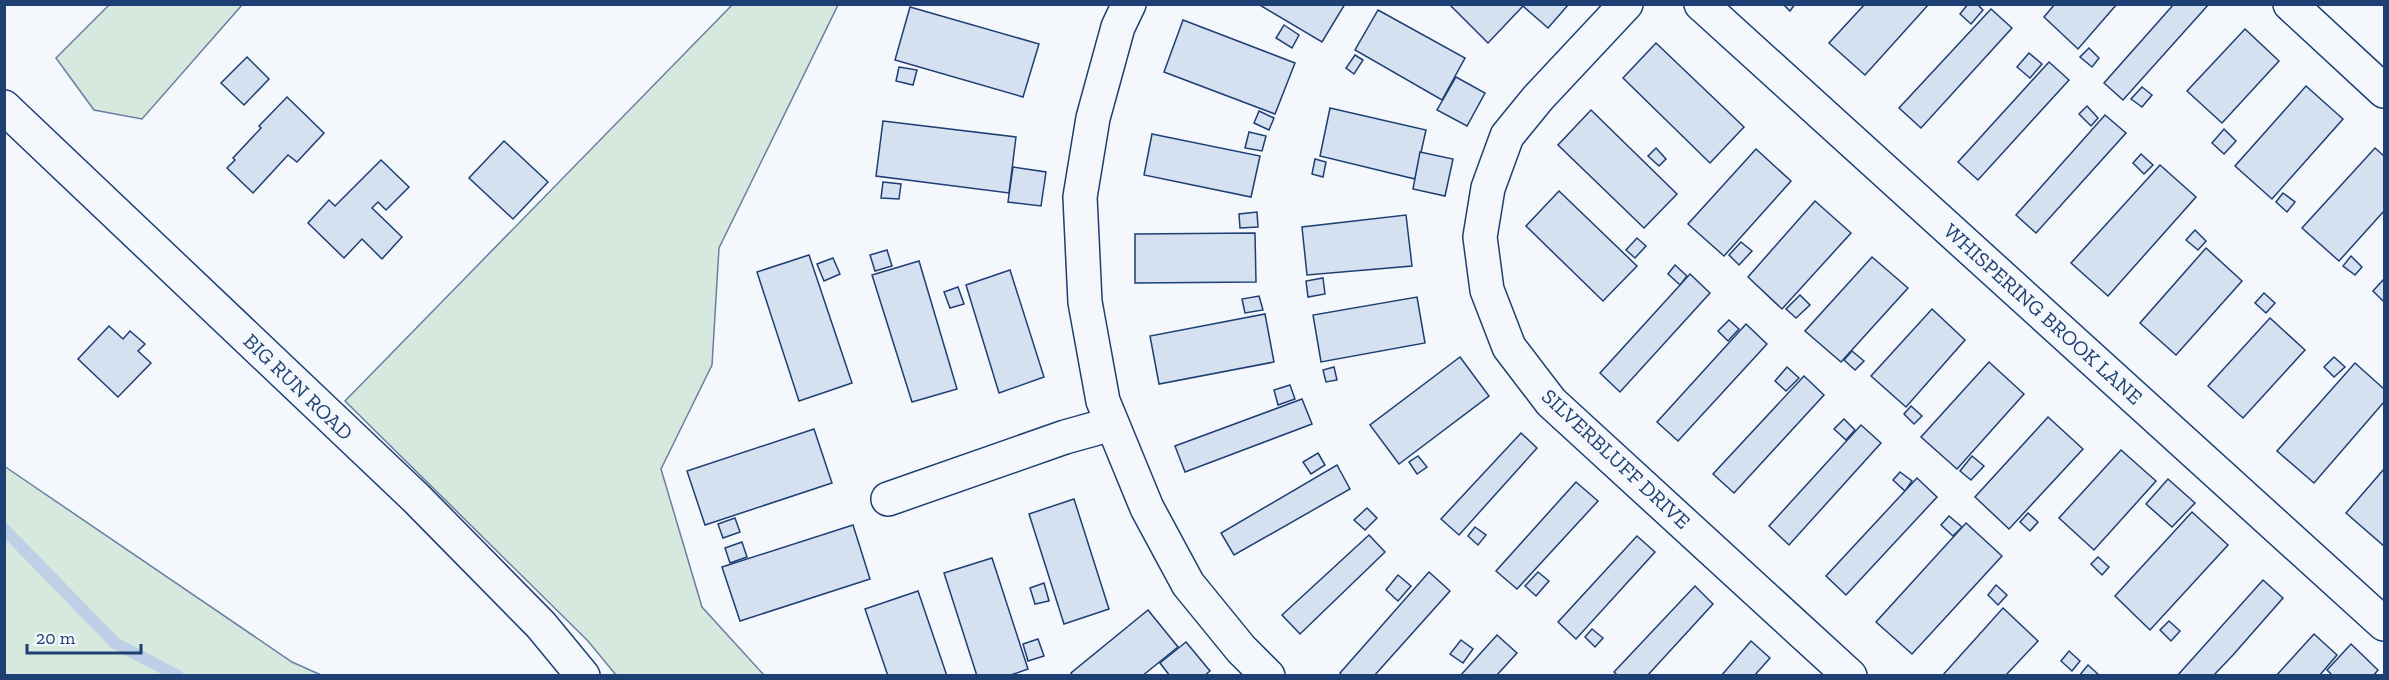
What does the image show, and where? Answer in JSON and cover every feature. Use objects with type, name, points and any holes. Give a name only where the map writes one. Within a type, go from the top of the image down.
[{"type":"street","points":[[1129,4],[1118,27],[1093,117],[1080,197],[1085,302],[1104,401],[1147,508],[1188,584],[1241,650],[1268,675]]},
{"type":"street","name":"SILVERBLUFF DRIVE","points":[[1626,4],[1538,98],[1507,136],[1488,188],[1480,237],[1487,290],[1509,347],[1551,402],[1850,675]]},
{"type":"street","name":"WHISPERING BROOK LANE","points":[[1701,4],[2385,624]]},
{"type":"street","points":[[2290,4],[2385,91]]},
{"type":"street","name":"BIG RUN ROAD","points":[[4,107],[416,498],[541,625],[583,675]]},
{"type":"street","points":[[888,499],[1065,436],[1112,424]]},
{"type":"shaded area","points":[[109,5],[242,5],[142,119],[94,110],[56,58]]},
{"type":"shaded area","points":[[732,5],[838,5],[719,248],[712,365],[661,469],[702,607],[764,675],[616,675],[588,641],[345,401]]},
{"type":"shaded area","points":[[4,466],[292,662],[321,675],[5,675]]},
{"type":"building","points":[[1258,4],[1345,4],[1322,42]]},
{"type":"building","points":[[1449,4],[1521,4],[1523,6],[1488,43]]},
{"type":"building","points":[[1525,4],[1569,4],[1548,28],[1523,6]]},
{"type":"building","points":[[1783,4],[1795,4],[1790,11]]},
{"type":"building","points":[[1865,4],[1929,4],[1865,75],[1829,43]]},
{"type":"building","points":[[1968,4],[1977,4],[1983,10],[1971,24],[1960,14]]},
{"type":"building","points":[[2055,4],[2117,4],[2078,49],[2044,17]]},
{"type":"building","points":[[2174,4],[2209,4],[2123,100],[2104,83]]},
{"type":"building","points":[[910,7],[1039,44],[1023,97],[895,60]]},
{"type":"building","points":[[1991,9],[2012,28],[1921,128],[1899,108]]},
{"type":"building","points":[[1378,10],[1465,58],[1442,100],[1355,50]]},
{"type":"building","points":[[1183,20],[1295,63],[1275,114],[1164,72]]},
{"type":"building","points":[[1284,25],[1299,35],[1292,48],[1276,38]]},
{"type":"building","points":[[2245,29],[2279,61],[2222,123],[2187,91]]},
{"type":"building","points":[[1656,43],[1744,127],[1710,163],[1623,78]]},
{"type":"building","points":[[2089,48],[2099,58],[2092,67],[2080,57]]},
{"type":"building","points":[[2029,53],[2042,64],[2030,78],[2017,67]]},
{"type":"building","points":[[1355,55],[1363,60],[1354,74],[1346,68]]},
{"type":"building","points":[[247,57],[269,79],[244,105],[221,83]]},
{"type":"building","points":[[2049,62],[2069,80],[1978,180],[1958,162]]},
{"type":"building","points":[[899,67],[917,70],[913,85],[896,81]]},
{"type":"building","points":[[1456,77],[1485,93],[1467,126],[1437,110]]},
{"type":"building","points":[[2306,86],[2343,119],[2272,199],[2235,166]]},
{"type":"building","points":[[2142,87],[2152,95],[2142,107],[2131,99]]},
{"type":"building","points":[[287,97],[324,133],[297,162],[288,155],[253,193],[227,168],[235,160],[233,158],[261,128],[259,126]]},
{"type":"building","points":[[2087,106],[2098,118],[2091,126],[2079,114]]},
{"type":"building","points":[[1330,108],[1426,130],[1415,179],[1320,156]]},
{"type":"building","points":[[1591,110],[1677,194],[1644,228],[1558,145]]},
{"type":"building","points":[[1259,111],[1274,118],[1269,130],[1254,123]]},
{"type":"building","points":[[2105,115],[2126,133],[2036,233],[2016,215]]},
{"type":"building","points":[[883,121],[1016,137],[1009,193],[876,176]]},
{"type":"building","points":[[2224,129],[2236,141],[2224,154],[2212,143]]},
{"type":"building","points":[[1249,132],[1266,136],[1262,151],[1245,148]]},
{"type":"building","points":[[1152,134],[1260,156],[1251,197],[1144,175]]},
{"type":"building","points":[[504,141],[548,182],[513,219],[469,178]]},
{"type":"building","points":[[1656,148],[1666,159],[1659,166],[1648,156]]},
{"type":"building","points":[[2375,148],[2384,156],[2384,211],[2339,261],[2302,228]]},
{"type":"building","points":[[1756,149],[1791,181],[1724,256],[1688,224]]},
{"type":"building","points":[[1420,152],[1453,159],[1445,196],[1413,189]]},
{"type":"building","points":[[2141,154],[2153,165],[2144,174],[2133,163]]},
{"type":"building","points":[[1315,159],[1326,162],[1323,177],[1312,174]]},
{"type":"building","points":[[381,160],[409,187],[386,210],[378,202],[372,208],[402,237],[382,259],[362,239],[344,258],[308,223],[329,200],[335,206]]},
{"type":"building","points":[[2160,165],[2196,197],[2108,296],[2071,263]]},
{"type":"building","points":[[1013,167],[1046,172],[1041,206],[1008,202]]},
{"type":"building","points":[[883,182],[901,184],[899,199],[881,198]]},
{"type":"building","points":[[1559,191],[1637,266],[1603,301],[1526,226]]},
{"type":"building","points":[[2283,193],[2295,202],[2287,212],[2276,202]]},
{"type":"building","points":[[1815,201],[1851,233],[1782,309],[1748,277]]},
{"type":"building","points":[[1257,212],[1258,227],[1240,228],[1239,214]]},
{"type":"building","points":[[1406,215],[1412,266],[1307,275],[1302,227]]},
{"type":"building","points":[[2195,230],[2206,241],[2198,250],[2186,240]]},
{"type":"building","points":[[1255,233],[1256,282],[1135,283],[1135,234]]},
{"type":"building","points":[[1637,238],[1646,246],[1635,258],[1626,250]]},
{"type":"building","points":[[1741,242],[1752,251],[1739,265],[1729,255]]},
{"type":"building","points":[[2206,248],[2242,281],[2176,355],[2140,323]]},
{"type":"building","points":[[887,250],[892,266],[875,271],[870,255]]},
{"type":"building","points":[[809,255],[852,383],[799,401],[757,272]]},
{"type":"building","points":[[2351,256],[2362,267],[2355,275],[2343,266]]},
{"type":"building","points":[[1872,257],[1908,288],[1841,362],[1805,331]]},
{"type":"building","points":[[833,258],[840,274],[824,281],[817,264]]},
{"type":"building","points":[[919,261],[957,389],[912,402],[872,275]]},
{"type":"building","points":[[1675,265],[1687,276],[1680,285],[1668,274]]},
{"type":"building","points":[[1010,270],[1044,377],[999,393],[966,285]]},
{"type":"building","points":[[1690,274],[1710,293],[1620,392],[1600,373]]},
{"type":"building","points":[[1323,278],[1325,294],[1308,297],[1306,281]]},
{"type":"building","points":[[2384,279],[2384,302],[2373,291]]},
{"type":"building","points":[[958,287],[964,304],[950,308],[944,292]]},
{"type":"building","points":[[2264,293],[2275,303],[2266,313],[2255,303]]},
{"type":"building","points":[[1800,295],[1810,305],[1796,318],[1786,309]]},
{"type":"building","points":[[1259,296],[1263,310],[1245,313],[1242,299]]},
{"type":"building","points":[[1417,297],[1425,343],[1321,362],[1313,315]]},
{"type":"building","points":[[1932,309],[1965,340],[1906,407],[1871,376]]},
{"type":"building","points":[[1265,314],[1274,362],[1159,384],[1150,336]]},
{"type":"building","points":[[2270,318],[2305,350],[2243,418],[2208,386]]},
{"type":"building","points":[[1729,320],[1739,329],[1728,341],[1718,331]]},
{"type":"building","points":[[1746,324],[1767,344],[1678,441],[1657,422]]},
{"type":"building","points":[[109,326],[123,339],[130,331],[145,344],[138,351],[151,363],[118,397],[78,359]]},
{"type":"building","points":[[1852,351],[1864,361],[1855,370],[1844,360]]},
{"type":"building","points":[[1460,357],[1489,396],[1399,464],[1370,425]]},
{"type":"building","points":[[2334,357],[2345,367],[2334,377],[2324,367]]},
{"type":"building","points":[[1989,362],[2024,394],[1957,469],[1921,437]]},
{"type":"building","points":[[2355,363],[2384,389],[2384,402],[2314,483],[2277,451]]},
{"type":"building","points":[[1334,367],[1337,380],[1326,382],[1323,370]]},
{"type":"building","points":[[1787,367],[1799,378],[1786,391],[1775,381]]},
{"type":"building","points":[[1804,376],[1824,395],[1734,493],[1713,474]]},
{"type":"building","points":[[1290,385],[1295,399],[1278,405],[1274,390]]},
{"type":"building","points":[[1302,399],[1312,424],[1185,472],[1175,446]]},
{"type":"building","points":[[1911,406],[1922,416],[1914,424],[1904,414]]},
{"type":"building","points":[[2048,417],[2083,449],[2009,529],[1975,497]]},
{"type":"building","points":[[1844,419],[1855,430],[1846,440],[1834,429]]},
{"type":"building","points":[[1861,425],[1881,443],[1789,545],[1769,526]]},
{"type":"building","points":[[814,429],[832,483],[705,525],[687,471]]},
{"type":"building","points":[[1521,433],[1537,448],[1459,535],[1441,519]]},
{"type":"building","points":[[2121,450],[2156,481],[2094,550],[2059,518]]},
{"type":"building","points":[[1318,453],[1325,465],[1311,474],[1303,462]]},
{"type":"building","points":[[1418,456],[1427,467],[1417,474],[1409,462]]},
{"type":"building","points":[[1972,456],[1984,466],[1971,480],[1960,471]]},
{"type":"building","points":[[1337,465],[1350,489],[1234,555],[1221,533]]},
{"type":"building","points":[[2384,469],[2384,546],[2346,513]]},
{"type":"building","points":[[1900,472],[1912,481],[1905,491],[1893,480]]},
{"type":"building","points":[[1917,478],[1937,497],[1846,595],[1826,576]]},
{"type":"building","points":[[2168,479],[2195,503],[2172,527],[2146,504]]},
{"type":"building","points":[[1576,482],[1598,501],[1517,589],[1496,571]]},
{"type":"building","points":[[1074,499],[1109,609],[1064,624],[1029,514]]},
{"type":"building","points":[[1367,508],[1377,518],[1365,530],[1354,520]]},
{"type":"building","points":[[2192,512],[2228,545],[2150,630],[2115,596]]},
{"type":"building","points":[[2028,513],[2038,522],[2030,531],[2020,522]]},
{"type":"building","points":[[1949,516],[1962,527],[1953,536],[1941,525]]},
{"type":"building","points":[[735,518],[740,532],[723,538],[718,524]]},
{"type":"building","points":[[1966,523],[2002,556],[1912,654],[1876,622]]},
{"type":"building","points":[[853,525],[870,579],[740,621],[722,567]]},
{"type":"building","points":[[1475,527],[1486,535],[1478,545],[1468,536]]},
{"type":"building","points":[[1369,535],[1385,552],[1300,634],[1282,615]]},
{"type":"building","points":[[1637,536],[1655,552],[1576,639],[1558,622]]},
{"type":"building","points":[[742,542],[747,557],[730,563],[725,548]]},
{"type":"building","points":[[2098,557],[2109,567],[2102,575],[2091,564]]},
{"type":"building","points":[[992,558],[1028,669],[1008,676],[977,676],[944,573]]},
{"type":"building","points":[[1429,572],[1450,591],[1374,676],[1343,676],[1340,673]]},
{"type":"building","points":[[1538,572],[1549,581],[1536,596],[1525,586]]},
{"type":"building","points":[[1398,575],[1411,586],[1398,601],[1386,590]]},
{"type":"building","points":[[2263,580],[2283,598],[2233,655],[2213,676],[2177,676]]},
{"type":"building","points":[[1044,583],[1049,601],[1035,604],[1030,588]]},
{"type":"building","points":[[1996,585],[2007,595],[1998,605],[1988,595]]},
{"type":"building","points":[[1695,586],[1713,604],[1647,676],[1618,676],[1614,672]]},
{"type":"building","points":[[918,591],[947,676],[888,676],[865,609]]},
{"type":"building","points":[[2003,608],[2038,641],[2005,676],[1942,676]]},
{"type":"building","points":[[1148,610],[1178,647],[1142,676],[1073,676],[1071,673]]},
{"type":"building","points":[[2169,621],[2180,631],[2171,641],[2160,630]]},
{"type":"building","points":[[1592,629],[1603,638],[1595,647],[1585,637]]},
{"type":"building","points":[[2314,634],[2337,655],[2319,676],[2276,676]]},
{"type":"building","points":[[1497,635],[1517,653],[1496,676],[1460,676]]},
{"type":"building","points":[[1038,639],[1044,656],[1028,661],[1023,644]]},
{"type":"building","points":[[1461,640],[1473,649],[1463,663],[1450,654]]},
{"type":"building","points":[[1751,641],[1770,658],[1754,676],[1721,676]]},
{"type":"building","points":[[1186,642],[1210,671],[1204,676],[1170,676],[1160,663]]},
{"type":"building","points":[[2351,644],[2378,670],[2373,676],[2333,676],[2327,670]]},
{"type":"building","points":[[2069,651],[2080,661],[2072,671],[2061,661]]},
{"type":"building","points":[[2088,665],[2100,676],[2079,676]]},
{"type":"waterway","points":[[4,529],[115,643],[178,676]]}]
